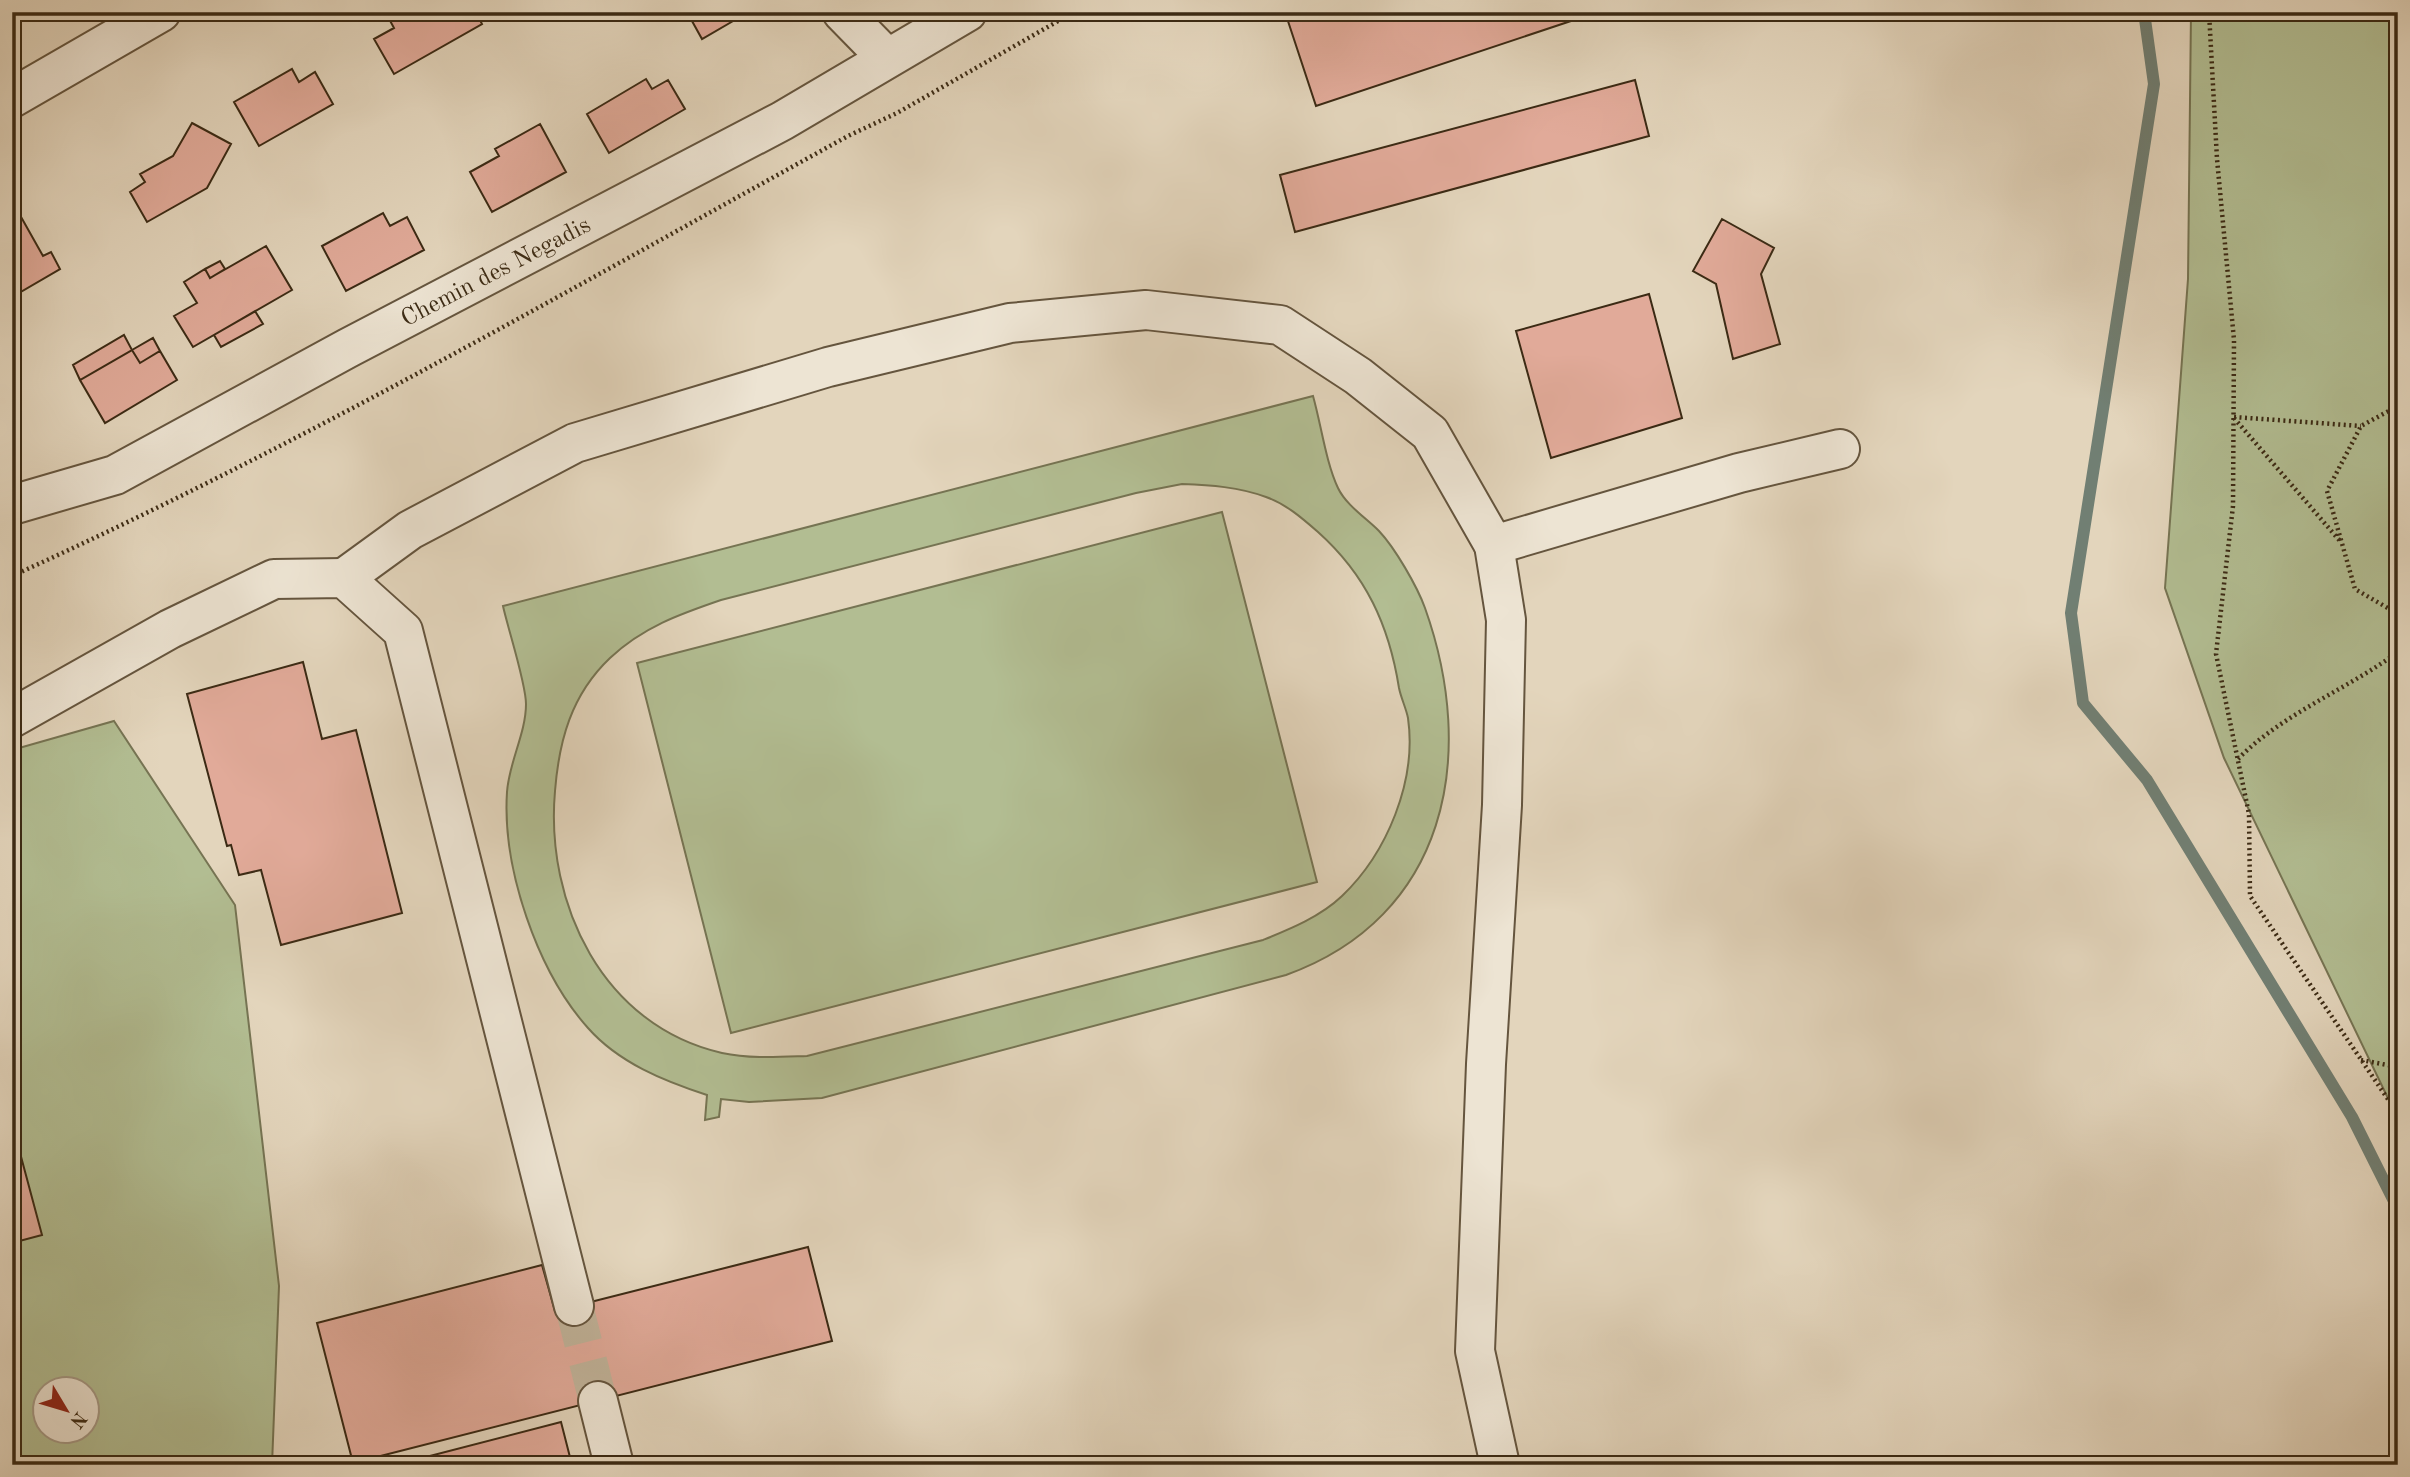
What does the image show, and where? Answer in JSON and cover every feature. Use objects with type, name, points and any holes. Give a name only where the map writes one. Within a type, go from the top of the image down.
[{"type":"street","points":[[12,98],[162,12]]},
{"type":"street","points":[[842,12],[887,58]]},
{"type":"street","name":"Chemin des Negadis","points":[[12,505],[115,475],[348,348],[782,121],[967,12]]},
{"type":"street","points":[[12,718],[170,629],[274,579],[344,578],[410,530],[575,443],[828,367],[1010,323],[1146,310],[1279,326],[1358,376],[1430,433],[1494,545],[1506,620],[1502,792],[1486,1064],[1475,1351],[1500,1465]]},
{"type":"street","points":[[1494,545],[1739,473],[1840,449]]},
{"type":"street","points":[[344,578],[403,631],[574,1306]]},
{"type":"street","points":[[598,1401],[614,1465]]},
{"type":"path","points":[[12,576],[138,519],[326,424],[848,136],[897,113],[1074,12]]},
{"type":"path","points":[[2209,12],[2217,159],[2234,340],[2233,506],[2216,654],[2249,814],[2249,896],[2398,1114]]},
{"type":"path","points":[[2234,417],[2361,426],[2398,406]]},
{"type":"path","points":[[2234,417],[2342,542]]},
{"type":"path","points":[[2361,426],[2327,491],[2355,589],[2398,614]]},
{"type":"path","points":[[2238,759],[2261,736],[2365,677],[2398,652]]},
{"type":"path","points":[[2361,1060],[2398,1067]]},
{"type":"green space","points":[[2191,12],[2398,12],[2398,1119],[2224,758],[2165,588],[2188,279]]},
{"type":"green space","points":[[1313,396],[1338,488],[1346,500],[1392,547],[1425,608],[1441,664],[1448,720],[1447,774],[1436,826],[1415,873],[1383,914],[1340,949],[1286,975],[822,1098],[749,1102],[721,1099],[719,1117],[705,1120],[707,1095],[675,1084],[628,1061],[588,1028],[553,978],[526,917],[510,853],[507,792],[526,704],[503,606]],"holes":[[[1182,484],[1245,491],[1273,500],[1294,512],[1335,548],[1350,566],[1382,622],[1408,718],[1408,766],[1403,791],[1385,837],[1373,859],[1342,896],[1314,916],[1263,940],[807,1056],[733,1055],[680,1039],[644,1017],[614,988],[590,954],[572,916],[560,876],[554,834],[555,791],[560,754],[569,720],[586,687],[610,658],[649,630],[677,616],[721,600],[1136,493]]]},
{"type":"green space","points":[[1222,512],[1317,882],[731,1033],[637,663]]},
{"type":"green space","points":[[114,721],[235,905],[279,1286],[272,1465],[12,1465],[12,750]]},
{"type":"building","points":[[391,12],[476,12],[482,24],[394,74],[374,39],[394,28],[387,15]]},
{"type":"building","points":[[687,12],[737,12],[740,17],[702,39]]},
{"type":"building","points":[[1285,12],[1598,12],[1316,106]]},
{"type":"building","points":[[292,69],[299,82],[315,72],[333,104],[259,146],[234,102]]},
{"type":"building","points":[[646,79],[652,89],[668,80],[685,109],[609,153],[587,114]]},
{"type":"building","points":[[1635,80],[1649,136],[1295,232],[1280,175]]},
{"type":"building","points":[[192,123],[231,144],[207,188],[147,222],[130,192],[145,182],[140,174],[173,156]]},
{"type":"building","points":[[540,124],[566,172],[492,212],[470,172],[499,156],[495,149]]},
{"type":"building","points":[[16,208],[43,256],[51,252],[60,269],[12,297],[12,210]]},
{"type":"building","points":[[383,213],[390,226],[407,217],[424,250],[346,291],[322,246]]},
{"type":"building","points":[[1722,219],[1774,248],[1761,274],[1780,344],[1733,359],[1716,284],[1693,271]]},
{"type":"building","points":[[266,246],[292,290],[193,347],[174,316],[197,303],[184,282],[205,269],[210,278]]},
{"type":"building","points":[[220,261],[225,269],[210,278],[205,269]]},
{"type":"building","points":[[1649,294],[1682,418],[1551,458],[1516,331]]},
{"type":"building","points":[[255,311],[263,324],[221,347],[214,335]]},
{"type":"building","points":[[124,335],[132,350],[80,380],[73,365]]},
{"type":"building","points":[[153,338],[160,351],[140,363],[132,350]]},
{"type":"building","points":[[132,350],[140,363],[160,351],[177,380],[105,423],[80,380]]},
{"type":"building","points":[[303,662],[322,739],[356,730],[402,913],[281,945],[261,870],[239,875],[231,845],[227,846],[187,694]]},
{"type":"building","points":[[12,1123],[42,1235],[12,1243]]},
{"type":"building","points":[[808,1247],[832,1341],[353,1463],[317,1323],[542,1265],[555,1311]]},
{"type":"building","points":[[561,1422],[572,1465],[395,1465]]},
{"type":"waterway","points":[[2144,12],[2154,84],[2071,613],[2083,703],[2147,780],[2352,1117],[2398,1209]]},
{"type":"tunnel","points":[[574,1306],[598,1401]]}]
